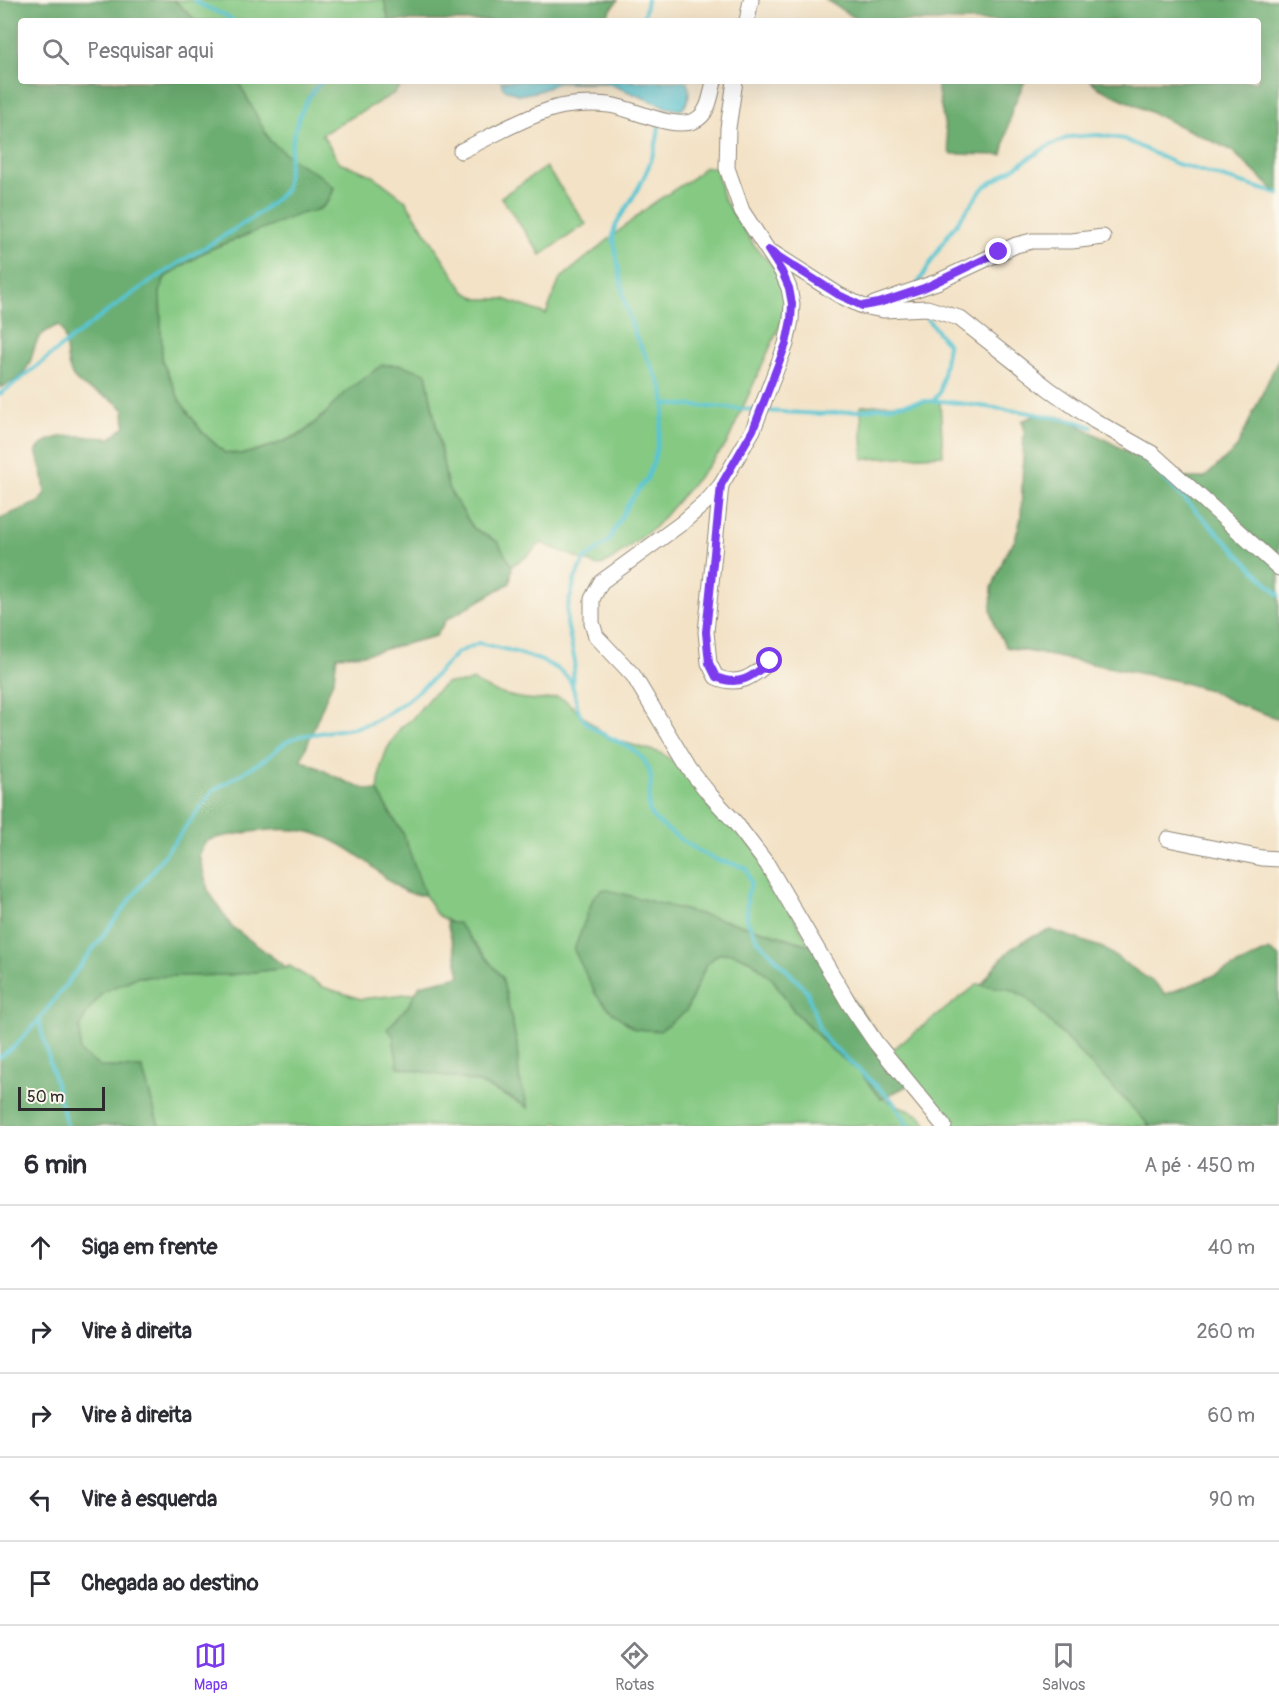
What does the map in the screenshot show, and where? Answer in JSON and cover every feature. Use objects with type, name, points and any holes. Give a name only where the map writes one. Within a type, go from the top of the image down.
[{"type":"street","points":[[748,18],[751,0]]},
{"type":"street","points":[[461,151],[550,110],[572,106],[608,105],[665,121],[694,121],[704,112],[713,84]]},
{"type":"street","points":[[735,84],[728,128],[727,168],[741,210],[782,272],[789,288],[792,304],[786,344],[753,430],[721,485],[682,523],[601,582],[592,599],[592,623],[597,636],[633,675],[690,770],[734,820],[767,864],[850,1005],[876,1043],[944,1126]]},
{"type":"street","points":[[862,306],[879,303],[924,288],[1016,245],[1032,241],[1072,241],[1103,237]]},
{"type":"street","points":[[768,250],[839,295],[862,306],[883,310],[927,308],[959,318],[1095,422],[1153,454],[1279,568]]},
{"type":"street","points":[[721,485],[706,632],[709,663],[716,677],[728,682],[757,674],[770,661]]},
{"type":"street","points":[[1168,839],[1262,858],[1279,859]]},
{"type":"green space","points":[[0,0],[174,0],[193,18],[18,18],[18,84],[240,84],[270,141],[334,188],[322,207],[206,251],[165,277],[160,292],[162,360],[180,401],[202,432],[225,453],[244,454],[275,445],[303,433],[344,393],[382,365],[401,365],[426,373],[448,488],[473,528],[498,542],[512,567],[510,583],[446,620],[436,636],[366,654],[337,656],[334,678],[301,760],[348,783],[378,791],[403,833],[425,895],[416,895],[400,888],[349,849],[320,835],[277,829],[223,836],[210,840],[205,842],[199,855],[208,890],[231,926],[287,968],[228,975],[137,977],[103,992],[86,1014],[80,1028],[80,1052],[100,1067],[142,1068],[159,1126],[0,1126],[0,518],[39,502],[45,493],[36,451],[43,444],[51,439],[70,436],[111,438],[125,426],[124,410],[120,406],[84,386],[72,375],[64,337],[59,325],[48,330],[37,341],[27,368],[21,376],[0,388]]},
{"type":"green space","points":[[174,0],[384,0],[388,18],[193,18]]},
{"type":"green space","points":[[384,0],[618,0],[605,18],[388,18]]},
{"type":"green space","points":[[826,0],[1279,0],[1279,195],[1231,150],[1094,84],[1261,84],[1261,18],[855,18]]},
{"type":"green space","points":[[240,84],[402,84],[393,94],[322,134],[339,162],[372,175],[405,200],[464,291],[478,299],[504,299],[546,314],[560,279],[652,204],[694,177],[704,167],[716,167],[723,198],[754,245],[779,273],[785,298],[781,323],[726,445],[655,527],[610,561],[598,566],[541,543],[526,557],[511,566],[498,542],[473,528],[448,488],[426,373],[323,415],[303,433],[275,445],[244,454],[225,453],[202,432],[180,401],[162,360],[160,292],[165,277],[206,251],[302,213],[319,209],[329,200],[334,188],[270,141]]},
{"type":"green space","points":[[937,84],[1024,84],[1012,109],[1002,155],[950,154]]},
{"type":"green space","points":[[546,167],[586,224],[541,255],[501,197]]},
{"type":"green space","points":[[1279,358],[1279,719],[1237,704],[1209,690],[1174,680],[1006,647],[995,626],[991,610],[992,588],[1005,555],[1015,540],[1021,518],[1024,427],[1022,421],[1036,415],[1064,417],[1137,457],[1184,478],[1204,478],[1236,449]]},
{"type":"green space","points":[[940,401],[943,455],[863,459],[861,406]]},
{"type":"green space","points":[[473,680],[491,690],[514,697],[537,700],[557,697],[565,700],[608,738],[661,753],[683,768],[755,849],[810,945],[746,926],[604,890],[574,950],[585,971],[686,1011],[706,965],[718,954],[732,953],[752,961],[774,981],[794,1011],[831,1049],[860,1072],[881,1099],[921,1116],[928,1126],[567,1126],[557,1122],[552,1126],[159,1126],[142,1068],[100,1067],[80,1052],[80,1028],[86,1014],[102,992],[137,977],[228,975],[286,968],[288,965],[323,987],[361,999],[416,993],[388,1029],[393,1035],[398,1066],[477,1082],[528,1107],[519,1078],[517,1044],[502,977],[451,923],[436,914],[423,892],[403,833],[378,791],[381,766],[387,749],[401,727],[412,719],[430,697],[446,683],[465,683]]},
{"type":"green space","points":[[604,889],[746,926],[819,948],[841,984],[913,1083],[881,1099],[860,1072],[831,1049],[794,1011],[774,981],[752,961],[732,953],[718,954],[706,965],[686,1011],[660,1031],[635,1029],[613,1013],[596,995],[574,950],[594,896]]},
{"type":"green space","points":[[446,920],[458,923],[502,977],[517,1044],[519,1078],[528,1108],[477,1082],[398,1067],[393,1035],[387,1029],[408,1006],[420,985],[460,976]]},
{"type":"green space","points":[[1051,930],[1103,948],[1156,984],[1165,994],[1218,974],[1269,950],[1279,957],[1279,1126],[1150,1126],[1026,997],[1013,990],[981,985],[1010,950],[1037,934]]},
{"type":"green space","points":[[978,984],[1013,990],[1026,997],[1150,1126],[951,1126],[889,1052]]},
{"type":"water","points":[[502,84],[556,84],[539,91],[519,95],[503,88]]},
{"type":"water","points":[[606,84],[688,84],[689,97],[681,110],[666,107]]},
{"type":"waterway","points":[[194,0],[229,18]]},
{"type":"waterway","points":[[644,18],[647,0]]},
{"type":"waterway","points":[[0,394],[121,302],[248,221],[275,200],[286,189],[292,145],[299,118],[304,105],[320,84]]},
{"type":"waterway","points":[[572,684],[575,662],[567,623],[567,610],[575,579],[584,560],[608,542],[630,501],[647,479],[654,461],[665,406],[663,389],[635,335],[624,299],[613,236],[618,222],[646,173],[656,144],[659,124]]},
{"type":"waterway","points":[[917,285],[945,239],[983,188],[1045,148],[1069,137],[1098,135],[1124,139],[1174,163],[1279,194]]},
{"type":"waterway","points":[[922,312],[948,345],[940,392],[934,400]]},
{"type":"waterway","points":[[764,411],[821,414],[925,401],[942,401],[1025,412],[1078,422],[1092,427]]},
{"type":"waterway","points":[[665,404],[757,410]]},
{"type":"waterway","points":[[1135,452],[1146,460],[1279,595]]},
{"type":"waterway","points":[[0,1057],[14,1047],[39,1020],[213,791],[267,758],[286,742],[300,736],[368,724],[387,714],[429,682],[457,653],[479,643],[545,662],[566,676],[572,685],[579,711],[584,720],[596,730],[636,752],[648,767],[651,779],[649,805],[652,816],[671,833],[706,855],[747,869],[751,884],[747,897],[747,920],[758,940],[807,991],[819,1028],[827,1041],[891,1099],[909,1126]]},
{"type":"waterway","points":[[39,1021],[67,1126]]},
{"type":"route","points":[[770,661],[757,674],[742,680],[728,682],[716,677],[709,663],[706,632],[721,485],[753,430],[786,344],[791,320],[792,304],[789,288],[768,250],[839,295],[862,306],[879,303],[924,288],[999,252]]}]
